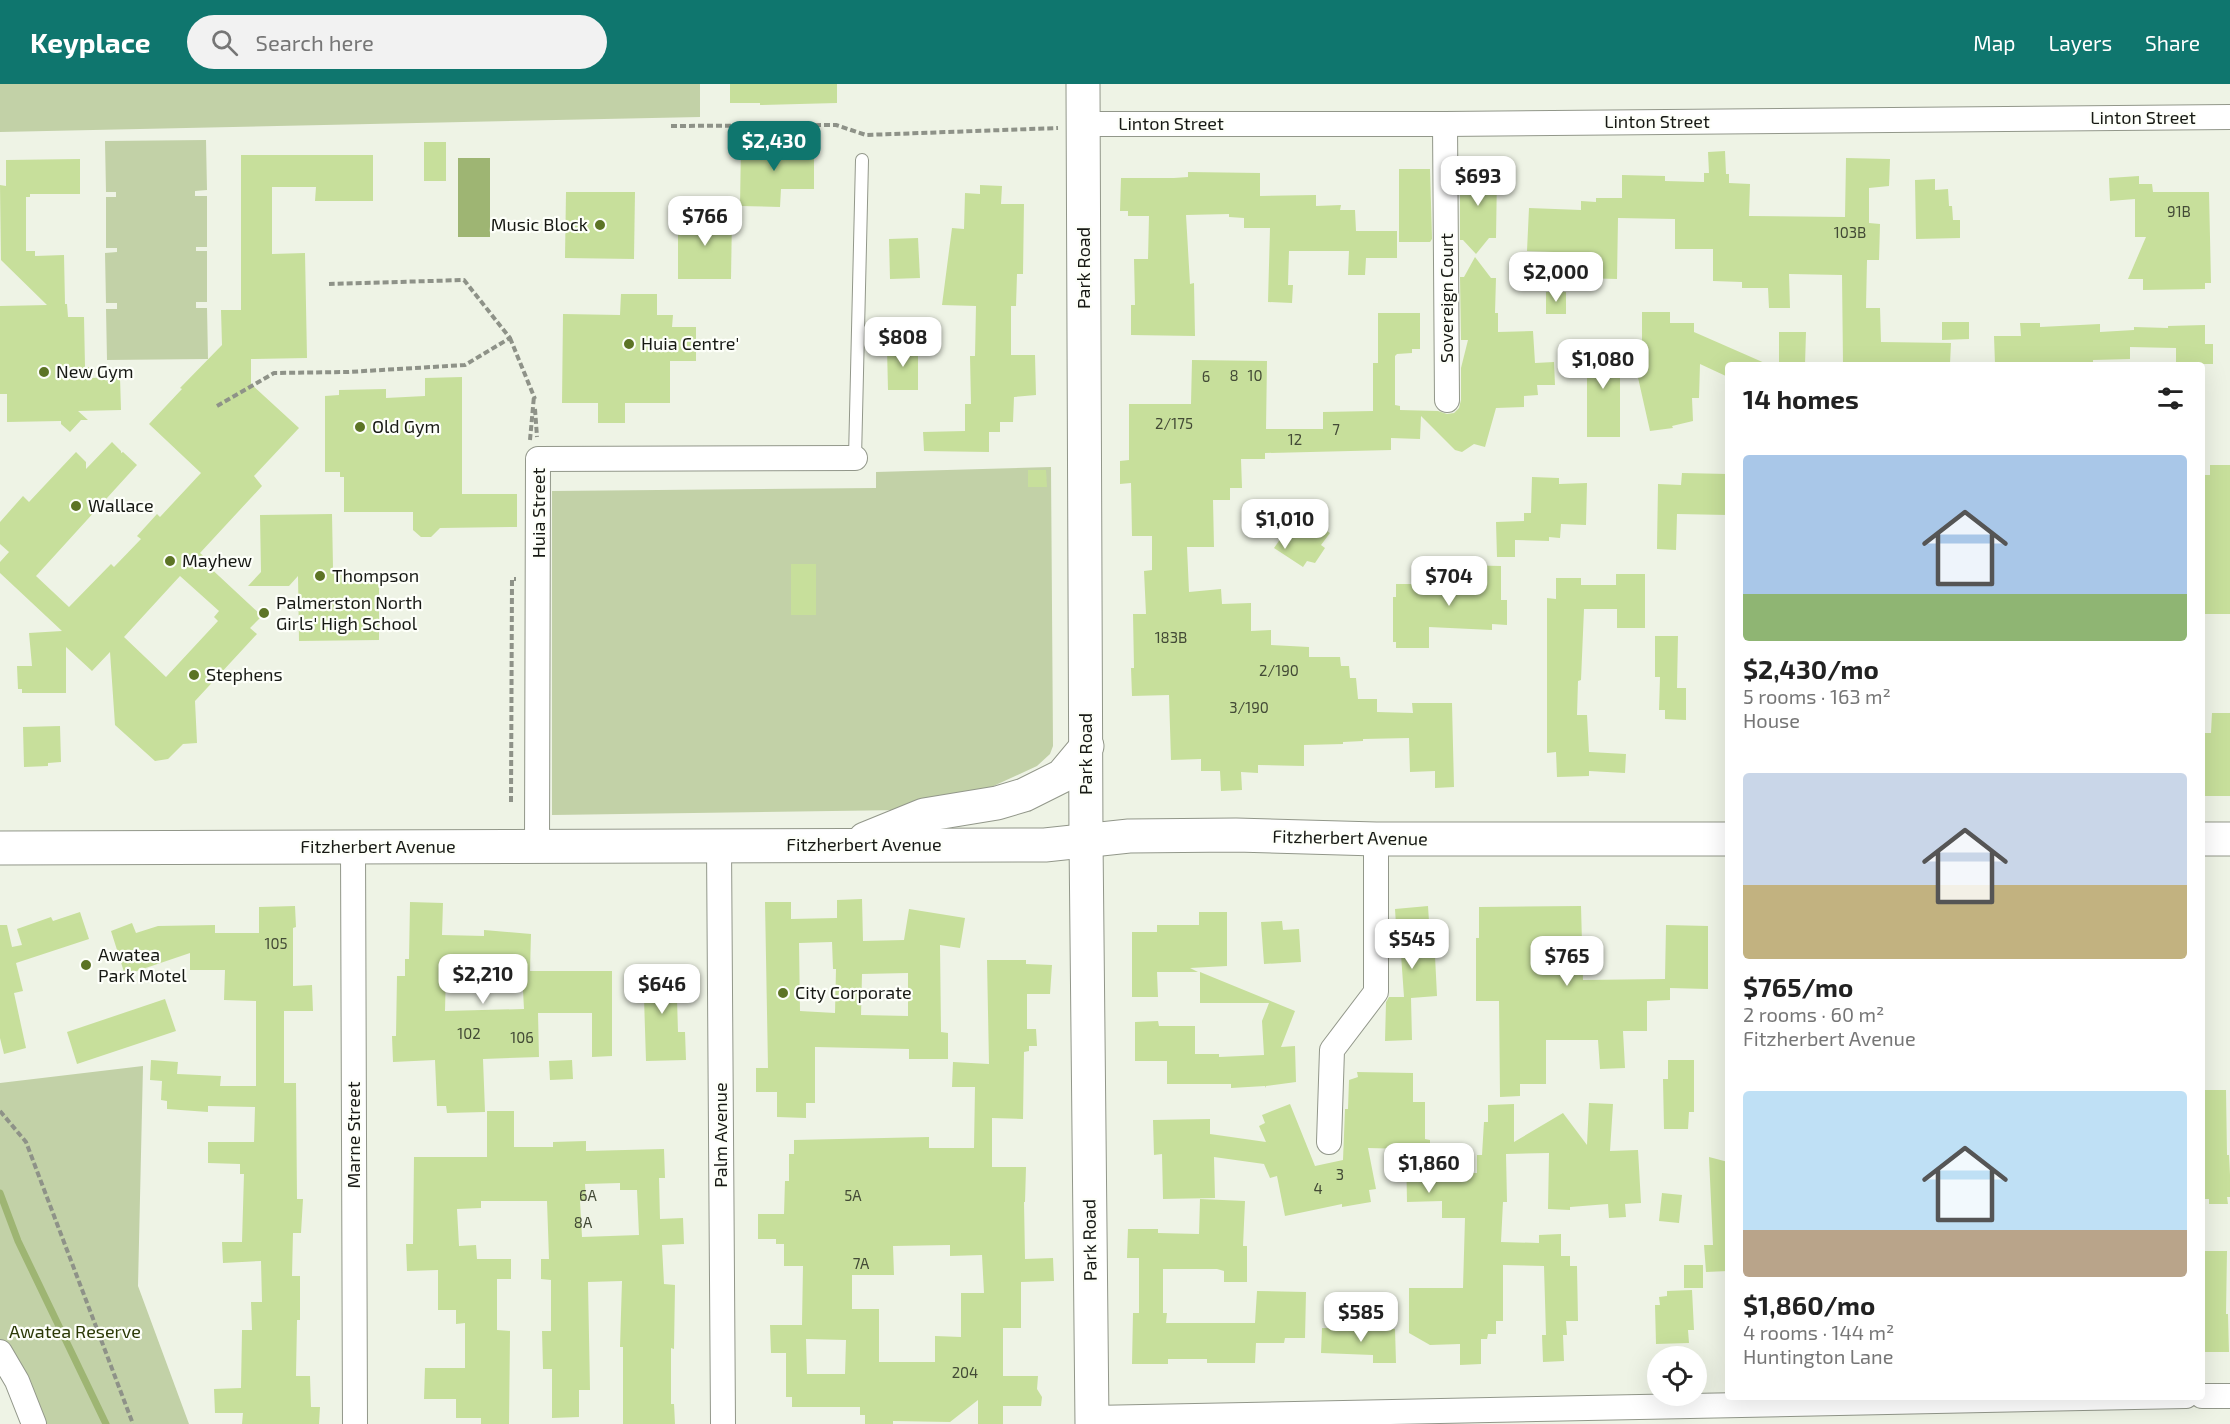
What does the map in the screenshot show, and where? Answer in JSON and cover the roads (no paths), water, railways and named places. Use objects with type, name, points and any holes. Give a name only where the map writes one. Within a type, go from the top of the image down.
[{"type":"main road","name":"Park Road","points":[[1083,84],[1086,839],[1092,1421]]},
{"type":"main road","points":[[851,845],[924,815],[998,803],[1035,790],[1062,776],[1087,746]]},
{"type":"main road","name":"Fitzherbert Avenue","points":[[0,848],[1045,845],[1129,836],[1224,835],[1376,839],[1725,839]]},
{"type":"main road","points":[[2205,839],[2230,839]]},
{"type":"street","name":"Linton Street","points":[[1083,124],[1445,124],[2230,117]]},
{"type":"street","name":"Sovereign Court","points":[[1445,124],[1447,400]]},
{"type":"street","name":"Huia Street","points":[[537,846],[534,449],[855,458]]},
{"type":"street","points":[[1329,1142],[1332,1050],[1376,992],[1376,839]]},
{"type":"street","name":"Palm Avenue","points":[[719,845],[723,1424]]},
{"type":"street","name":"Marne Street","points":[[353,847],[355,1424]]},
{"type":"street","points":[[0,1352],[17,1381],[34,1424]]},
{"type":"street","points":[[2205,1396],[2230,1396]]},
{"type":"street","points":[[1092,1421],[2011,1400]]},
{"type":"lane","points":[[855,458],[862,160]]},
{"type":"waterway","points":[[0,1193],[18,1241],[106,1424]]},
{"type":"place","name":"Music Block","points":[[600,225]]},
{"type":"place","name":"Huia Centre'","points":[[629,344]]},
{"type":"place","name":"New Gym","points":[[44,372]]},
{"type":"place","name":"Old Gym","points":[[360,427]]},
{"type":"place","name":"Wallace","points":[[76,506]]},
{"type":"place","name":"Mayhew","points":[[170,561]]},
{"type":"place","name":"Thompson","points":[[320,576]]},
{"type":"place","name":"Palmerston North Girls' High School","points":[[264,613]]},
{"type":"place","name":"Stephens","points":[[194,675]]},
{"type":"place","name":"Awatea Park Motel","points":[[86,965]]},
{"type":"place","name":"City Corporate","points":[[783,993]]},
{"type":"park label","name":"Awatea Reserve","points":[[75,1332]]}]
